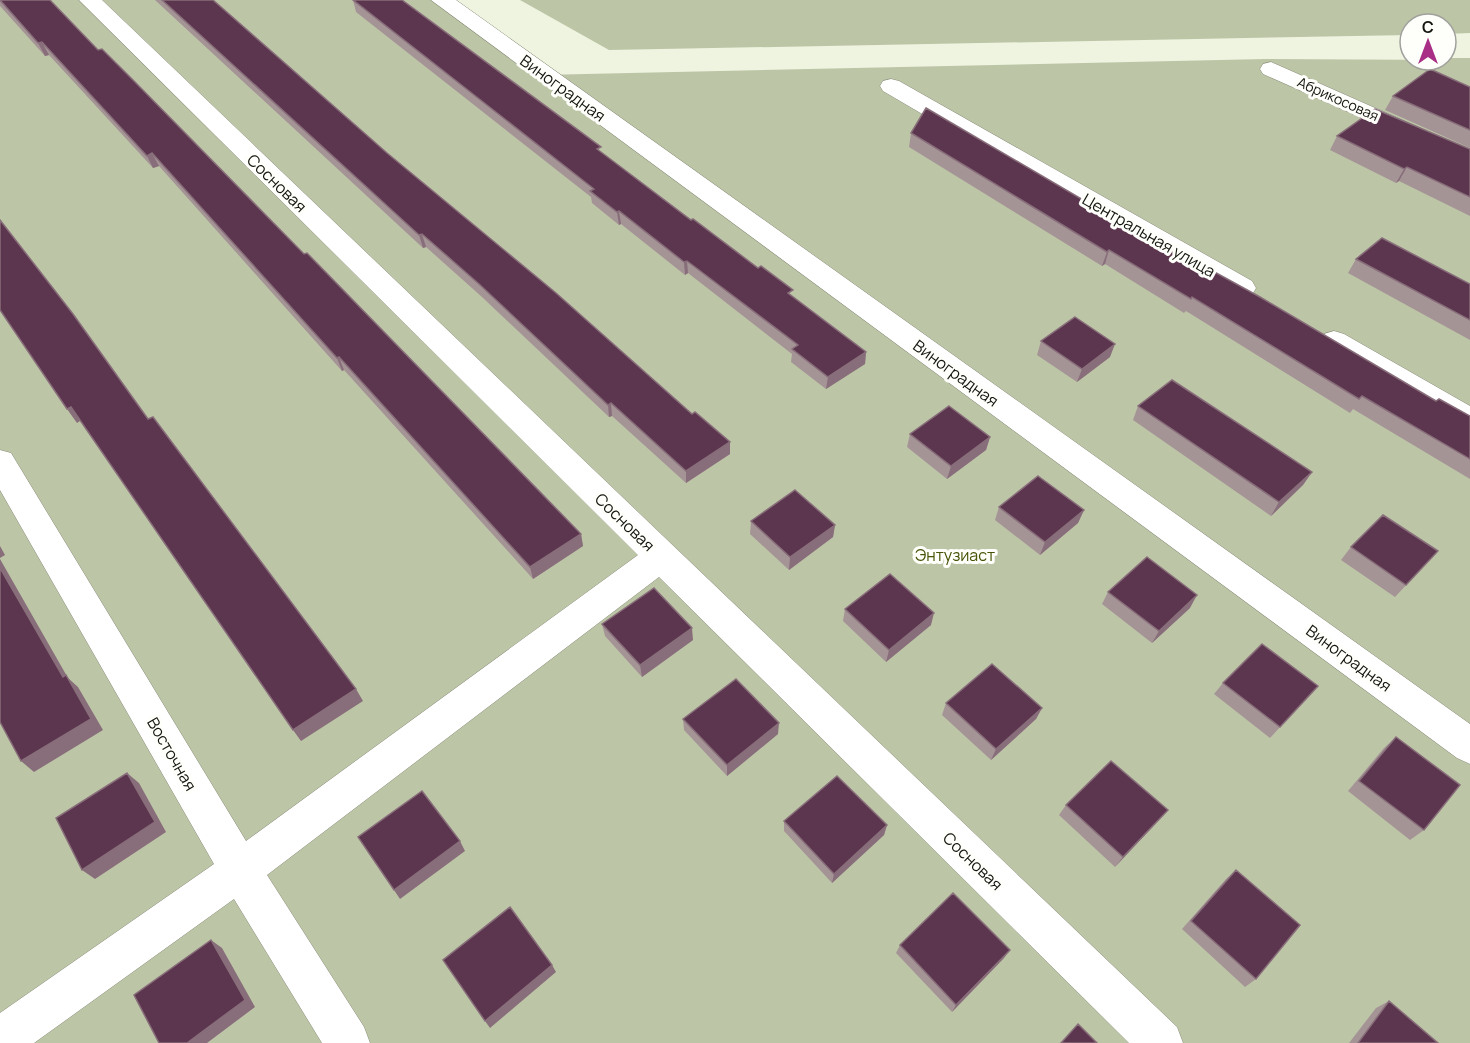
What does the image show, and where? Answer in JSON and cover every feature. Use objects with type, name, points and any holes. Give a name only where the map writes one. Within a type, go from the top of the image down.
[{"type":"street","name":"Сосновая","points":[[90,0],[1161,1043]]},
{"type":"street","name":"Виноградная","points":[[442,0],[1470,746]]},
{"type":"street","name":"Абрикосовая","points":[[1271,69],[1470,159]]},
{"type":"street","name":"Центральная улица","points":[[891,86],[1263,301]]},
{"type":"street","points":[[1315,330],[1470,420]]},
{"type":"street","name":"Восточная","points":[[0,462],[240,870],[348,1043]]},
{"type":"street","points":[[0,1040],[240,870],[661,557]]},
{"type":"green space","name":"Энтузиаст","points":[[0,0],[437,0],[541,75],[1265,59],[1398,60],[1398,72],[1458,72],[1458,58],[1470,58],[1470,1043],[0,1043]]},
{"type":"green space","points":[[520,0],[1470,0],[1470,33],[1458,34],[1458,12],[1398,12],[1398,35],[609,50]]},
{"type":"building","points":[[0,0],[50,0],[98,50],[102,49],[304,254],[307,253],[581,534],[530,567],[152,153],[147,156],[42,42],[38,43]]},
{"type":"building","points":[[162,0],[213,0],[387,153],[556,293],[692,414],[695,412],[730,442],[686,471],[611,403],[608,405],[479,284],[422,234],[419,235]]},
{"type":"building","points":[[353,0],[402,0],[601,147],[597,149],[691,220],[693,219],[758,268],[761,266],[793,290],[788,293],[866,352],[828,377],[792,349],[798,345],[687,261],[684,262],[619,211],[617,212],[590,191],[594,189]]},
{"type":"building","points":[[1426,72],[1437,72],[1470,87],[1470,130],[1393,96]]},
{"type":"building","points":[[926,108],[1177,255],[1180,253],[1260,297],[1436,401],[1439,399],[1470,416],[1470,459],[1362,396],[1359,399],[1192,297],[1191,299],[1109,250],[1107,252],[911,133]]},
{"type":"building","points":[[1375,109],[1470,149],[1470,197],[1407,167],[1404,169],[1337,136]]},
{"type":"building","points":[[0,220],[73,314],[148,419],[153,417],[356,689],[293,730],[71,407],[67,409],[0,310]]},
{"type":"building","points":[[1382,238],[1470,284],[1470,320],[1356,259]]},
{"type":"building","points":[[1075,317],[1115,344],[1082,369],[1041,341]]},
{"type":"building","points":[[1172,380],[1312,472],[1279,502],[1138,406]]},
{"type":"building","points":[[949,406],[990,437],[951,466],[910,434]]},
{"type":"building","points":[[1038,476],[1084,510],[1045,542],[999,507]]},
{"type":"building","points":[[795,490],[835,525],[790,557],[751,521]]},
{"type":"building","points":[[1383,515],[1438,551],[1406,585],[1351,547]]},
{"type":"building","points":[[1147,557],[1197,595],[1159,631],[1108,592]]},
{"type":"building","points":[[0,568],[63,677],[66,675],[91,719],[21,761],[0,722]]},
{"type":"building","points":[[890,574],[934,613],[889,650],[845,609]]},
{"type":"building","points":[[654,588],[692,628],[640,665],[602,624]]},
{"type":"building","points":[[1262,644],[1318,686],[1280,727],[1223,683]]},
{"type":"building","points":[[992,664],[1042,708],[996,749],[946,703]]},
{"type":"building","points":[[736,679],[779,723],[727,765],[683,719]]},
{"type":"building","points":[[1396,737],[1460,785],[1424,830],[1359,781]]},
{"type":"building","points":[[1111,761],[1168,810],[1123,857],[1066,805]]},
{"type":"building","points":[[127,773],[155,822],[82,870],[56,818]]},
{"type":"building","points":[[837,776],[887,825],[834,874],[784,821]]},
{"type":"building","points":[[422,791],[460,841],[394,890],[358,837]]},
{"type":"building","points":[[1236,870],[1300,925],[1256,979],[1191,921]]},
{"type":"building","points":[[953,893],[1010,950],[956,1005],[900,945]]},
{"type":"building","points":[[510,907],[552,965],[485,1021],[443,960]]},
{"type":"building","points":[[211,940],[245,1000],[187,1043],[159,1043],[134,995]]},
{"type":"building","points":[[1389,1001],[1438,1043],[1358,1043]]},
{"type":"building","points":[[1078,1024],[1097,1043],[1061,1043]]}]
